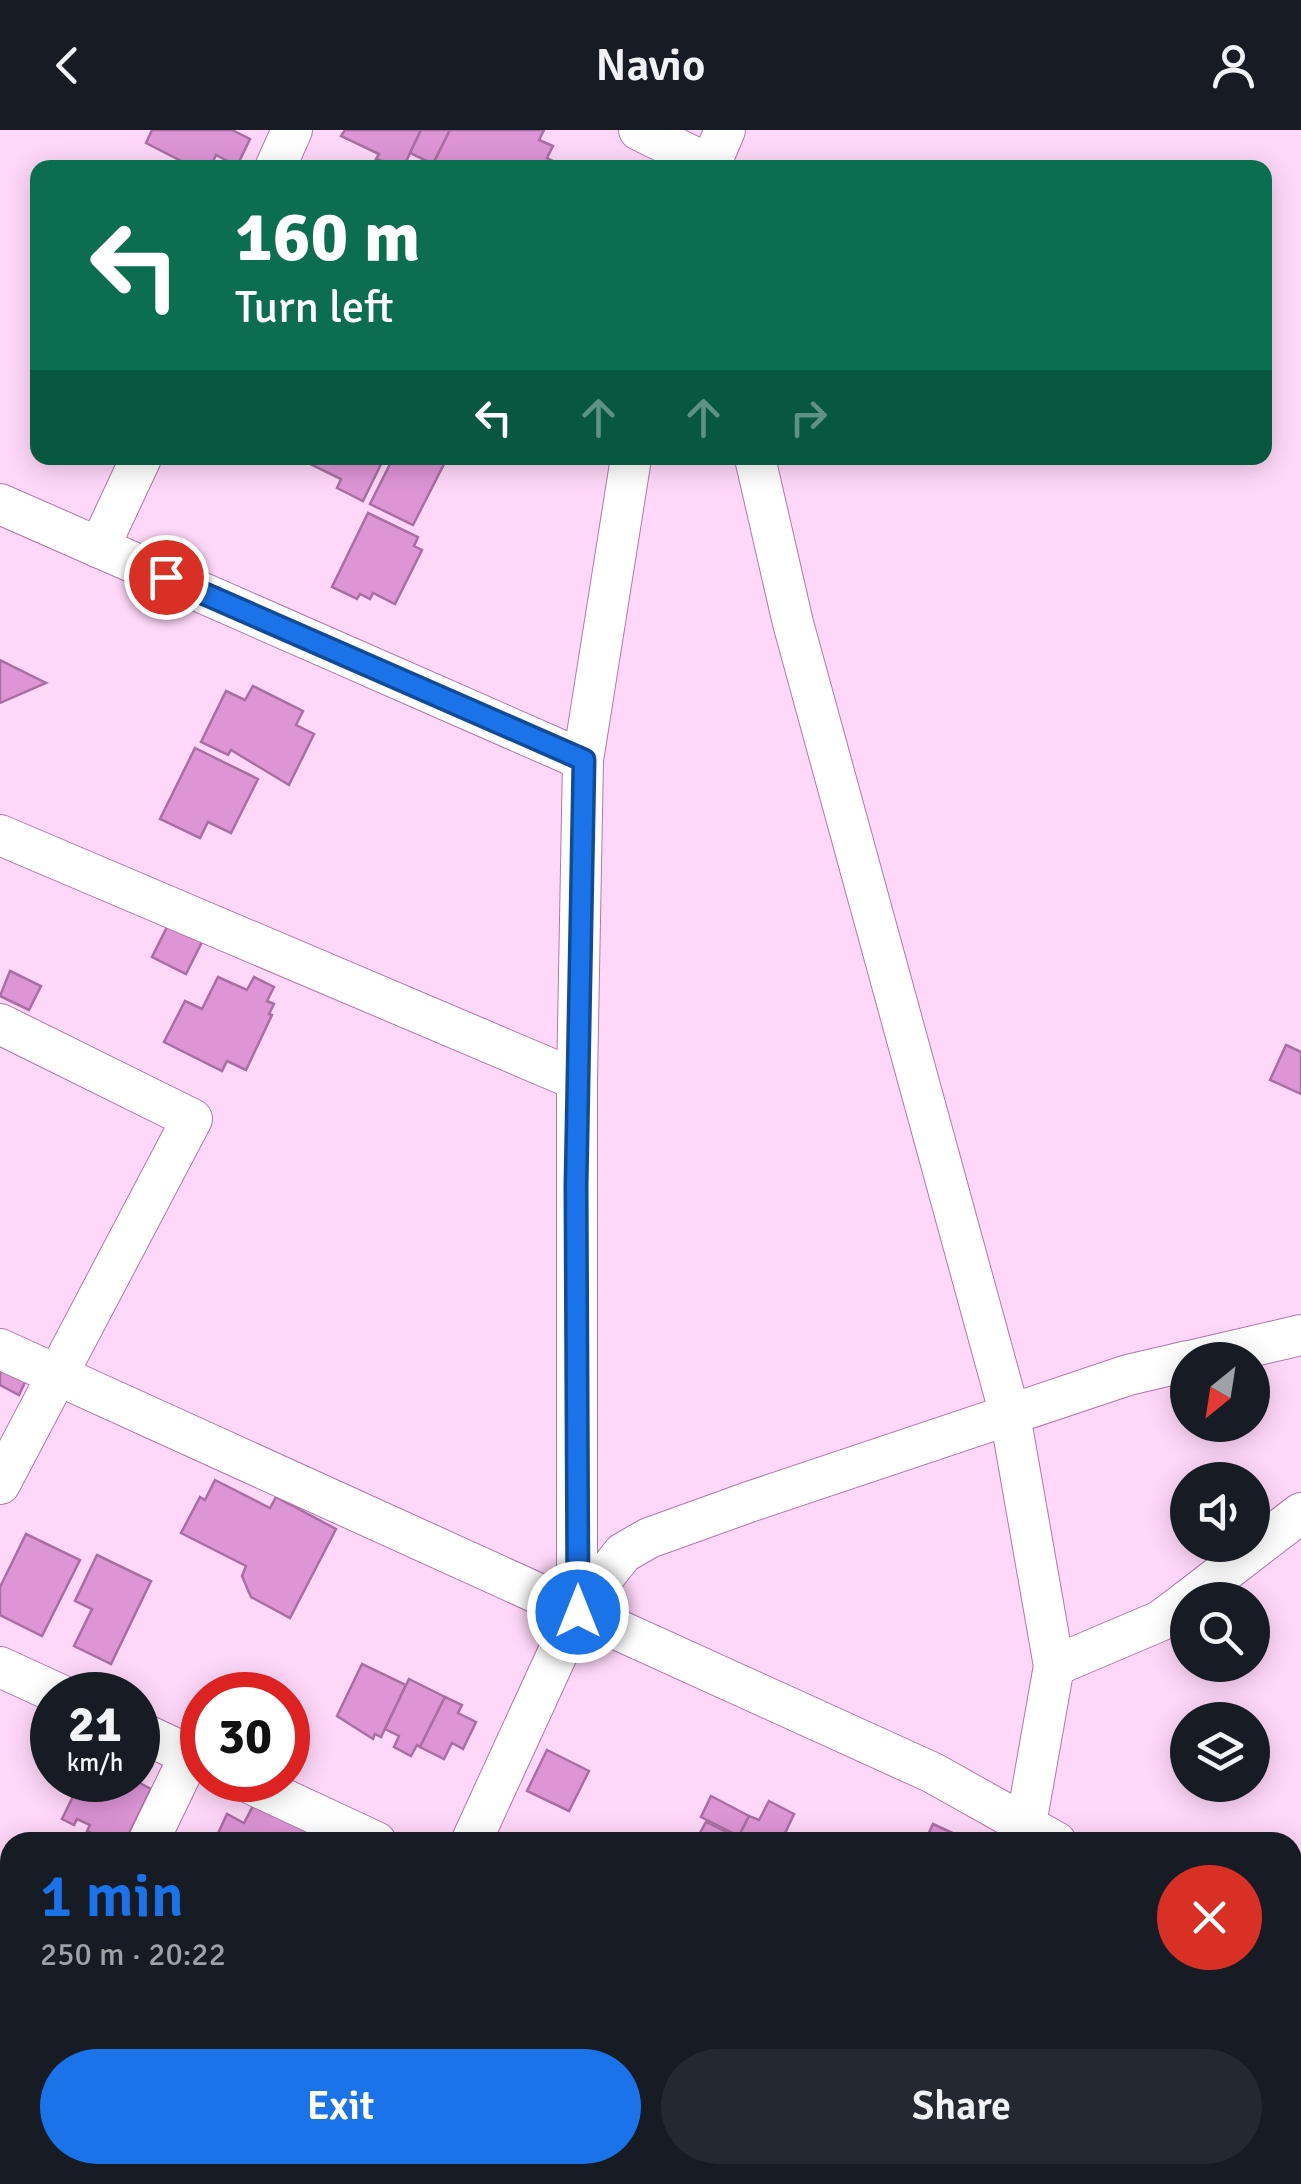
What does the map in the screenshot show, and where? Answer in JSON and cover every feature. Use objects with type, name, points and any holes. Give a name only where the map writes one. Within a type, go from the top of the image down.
[{"type":"street","points":[[279,160],[292,130]]},
{"type":"street","points":[[639,130],[712,157]]},
{"type":"street","points":[[99,548],[138,465]]},
{"type":"street","points":[[578,1612],[577,1080],[584,760],[630,465]]},
{"type":"street","points":[[757,465],[793,623],[1010,1415],[1054,1666],[1041,1832]]},
{"type":"street","points":[[0,504],[584,760]]},
{"type":"street","points":[[0,834],[577,1080]]},
{"type":"street","points":[[0,1024],[192,1119],[0,1484]]},
{"type":"street","points":[[1270,1342],[1301,1335]]},
{"type":"street","points":[[0,1349],[934,1774],[1039,1832]]},
{"type":"street","points":[[476,1832],[578,1612],[606,1569],[649,1538],[1128,1375],[1170,1366]]},
{"type":"street","points":[[1211,1582],[1301,1513]]},
{"type":"street","points":[[1054,1666],[1170,1614]]},
{"type":"street","points":[[0,1667],[30,1681]]},
{"type":"street","points":[[154,1832],[180,1786]]},
{"type":"street","points":[[290,1802],[354,1832]]},
{"type":"building","points":[[152,130],[232,130],[250,139],[240,160],[216,155],[214,160],[179,160],[146,143]]},
{"type":"building","points":[[345,130],[421,130],[407,160],[376,159],[379,154],[341,136]]},
{"type":"building","points":[[421,130],[450,130],[435,160],[410,153]]},
{"type":"building","points":[[450,130],[544,130],[539,140],[553,146],[547,158],[551,160],[435,160]]},
{"type":"building","points":[[312,465],[381,465],[363,501],[337,488],[341,479]]},
{"type":"building","points":[[390,465],[443,465],[413,525],[370,504]]},
{"type":"building","points":[[368,513],[418,537],[414,546],[422,550],[395,604],[373,593],[370,599],[360,594],[357,599],[332,587]]},
{"type":"building","points":[[0,660],[46,683],[0,703]]},
{"type":"building","points":[[253,686],[303,711],[296,725],[314,734],[289,785],[231,750],[228,755],[201,742],[226,691],[245,700]]},
{"type":"building","points":[[195,748],[258,779],[231,833],[208,822],[200,838],[160,819]]},
{"type":"building","points":[[168,925],[202,942],[186,974],[152,957]]},
{"type":"building","points":[[10,971],[41,986],[29,1010],[0,996]]},
{"type":"building","points":[[218,977],[247,990],[254,977],[274,987],[267,1001],[274,1004],[269,1014],[272,1015],[246,1070],[227,1061],[222,1071],[164,1042],[185,1001],[202,1009]]},
{"type":"building","points":[[1286,1045],[1301,1052],[1301,1094],[1270,1080]]},
{"type":"building","points":[[0,1367],[26,1380],[19,1395],[0,1385]]},
{"type":"building","points":[[215,1480],[270,1508],[276,1497],[336,1529],[290,1618],[251,1597],[242,1576],[246,1566],[181,1533],[200,1497],[205,1500]]},
{"type":"building","points":[[26,1534],[80,1560],[42,1636],[0,1615],[0,1587]]},
{"type":"building","points":[[97,1555],[151,1581],[111,1664],[74,1646],[92,1609],[75,1601]]},
{"type":"building","points":[[362,1664],[406,1685],[381,1737],[375,1734],[373,1739],[337,1716]]},
{"type":"building","points":[[409,1679],[445,1697],[420,1747],[417,1745],[411,1756],[394,1747],[399,1736],[385,1729]]},
{"type":"building","points":[[445,1697],[462,1705],[458,1713],[476,1722],[463,1749],[452,1743],[444,1759],[420,1747]]},
{"type":"building","points":[[547,1750],[589,1771],[569,1811],[527,1791]]},
{"type":"building","points":[[711,1796],[749,1816],[741,1832],[731,1832],[701,1817]]},
{"type":"building","points":[[769,1801],[794,1814],[786,1832],[741,1832],[749,1816],[759,1820]]},
{"type":"building","points":[[70,1802],[145,1802],[130,1832],[89,1832],[90,1825],[77,1819],[74,1825],[62,1819]]},
{"type":"building","points":[[255,1802],[318,1832],[219,1832],[227,1814],[244,1823]]},
{"type":"building","points":[[706,1822],[726,1832],[700,1832]]},
{"type":"building","points":[[933,1824],[950,1832],[929,1832]]},
{"type":"route","points":[[166,577],[584,760],[576,1186],[578,1612]]}]
